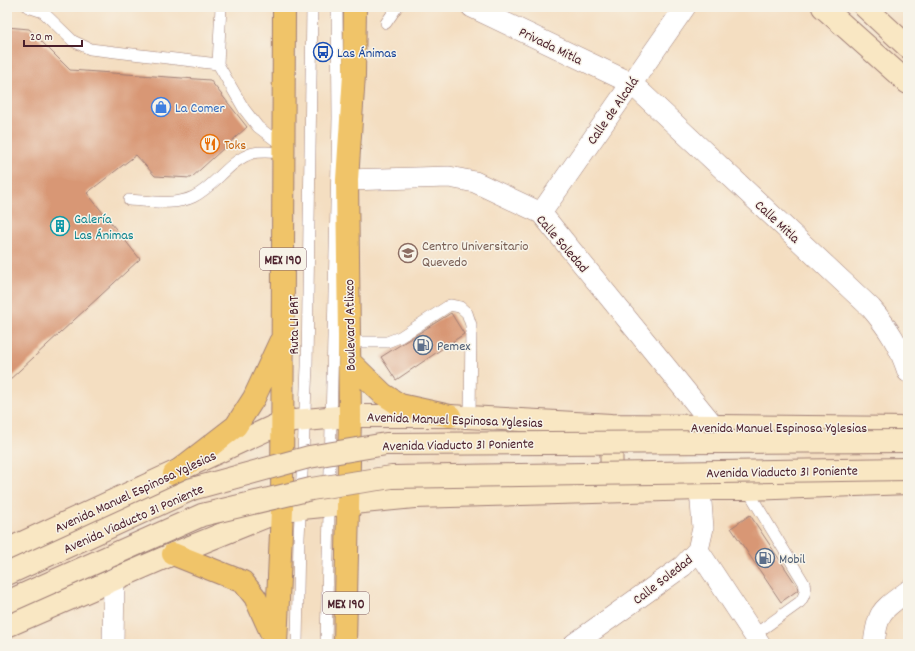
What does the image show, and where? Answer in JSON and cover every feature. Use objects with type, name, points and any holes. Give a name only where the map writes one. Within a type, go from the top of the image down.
[{"type":"main road","name":"MEX 190","points":[[276,643],[292,510],[283,422],[284,7]]},
{"type":"main road","name":"Boulevard Atlixco","points":[[345,644],[339,505],[340,417],[350,352],[347,180],[354,75],[355,7]]},
{"type":"main road","points":[[823,7],[908,83]]},
{"type":"main road","points":[[865,7],[908,47]]},
{"type":"main road","points":[[174,474],[236,426],[254,398],[283,335]]},
{"type":"main road","points":[[350,352],[383,394],[400,405],[460,417]]},
{"type":"main road","name":"Avenida Manuel Espinosa Yglesias","points":[[7,550],[105,504],[174,474],[283,422],[340,417],[460,417],[611,425],[908,428]]},
{"type":"main road","points":[[611,425],[612,491]]},
{"type":"main road","name":"Avenida Viaducto 31 Poniente","points":[[7,574],[192,489],[309,457],[386,444],[908,441]]},
{"type":"main road","name":"Avenida Viaducto 31 Poniente","points":[[7,602],[202,515],[311,489],[392,477],[908,469]]},
{"type":"main road","points":[[7,626],[114,578],[173,554],[292,510],[414,497],[612,491],[747,489],[908,483]]},
{"type":"main road","points":[[105,504],[114,578]]},
{"type":"main road","points":[[173,554],[243,582],[255,597],[276,643]]},
{"type":"street","name":"Privada Mitla","points":[[472,7],[631,83]]},
{"type":"street","name":"Calle de Alcalá","points":[[541,213],[685,7]]},
{"type":"street","name":"Calle Mitla","points":[[631,83],[871,308],[888,328],[894,338],[900,349],[908,372]]},
{"type":"street","name":"Calle Soledad","points":[[347,180],[449,177],[475,182],[541,213],[714,426]]},
{"type":"street","name":"Calle Soledad","points":[[574,644],[684,566],[698,550],[702,528],[700,489]]},
{"type":"street","points":[[698,550],[757,640]]},
{"type":"street","points":[[113,644],[114,578]]},
{"type":"street","points":[[874,644],[876,622],[881,612],[908,591]]},
{"type":"lane","points":[[28,7],[43,12],[73,41],[90,49],[218,64]]},
{"type":"lane","points":[[220,7],[218,64],[244,109],[258,127],[284,149]]},
{"type":"lane","name":"Ruta L1 BRT","points":[[297,644],[292,510],[305,420],[312,7]]},
{"type":"lane","points":[[337,7],[340,417]]},
{"type":"lane","points":[[386,23],[397,7]]},
{"type":"lane","points":[[129,200],[173,202],[192,197],[207,189],[234,164],[253,153],[284,149]]},
{"type":"lane","points":[[350,352],[400,337],[450,305],[460,307],[468,313],[470,325],[460,417]]},
{"type":"lane","points":[[747,489],[804,583],[806,589],[800,602],[757,640]]},
{"type":"lane","points":[[326,644],[339,505]]},
{"type":"building","name":"Galería Las Ánimas","points":[[7,27],[29,29],[70,70],[210,80],[247,127],[191,178],[155,176],[136,155],[87,193],[140,259],[7,382]]},
{"type":"building","name":"Pemex","points":[[451,313],[464,334],[396,380],[381,357]]},
{"type":"building","name":"Mobil","points":[[750,515],[797,586],[798,590],[781,602],[731,528]]},
{"type":"place","name":"Las Ánimas","points":[[323,52]]},
{"type":"place","name":"La Comer","points":[[161,107]]},
{"type":"place","name":"Toks","points":[[210,144]]},
{"type":"place","name":"Galería Las Ánimas","points":[[60,226]]},
{"type":"place","name":"Centro Universitario Quevedo","points":[[408,253]]},
{"type":"place","name":"Pemex","points":[[423,345]]},
{"type":"place","name":"Mobil","points":[[765,558]]}]
